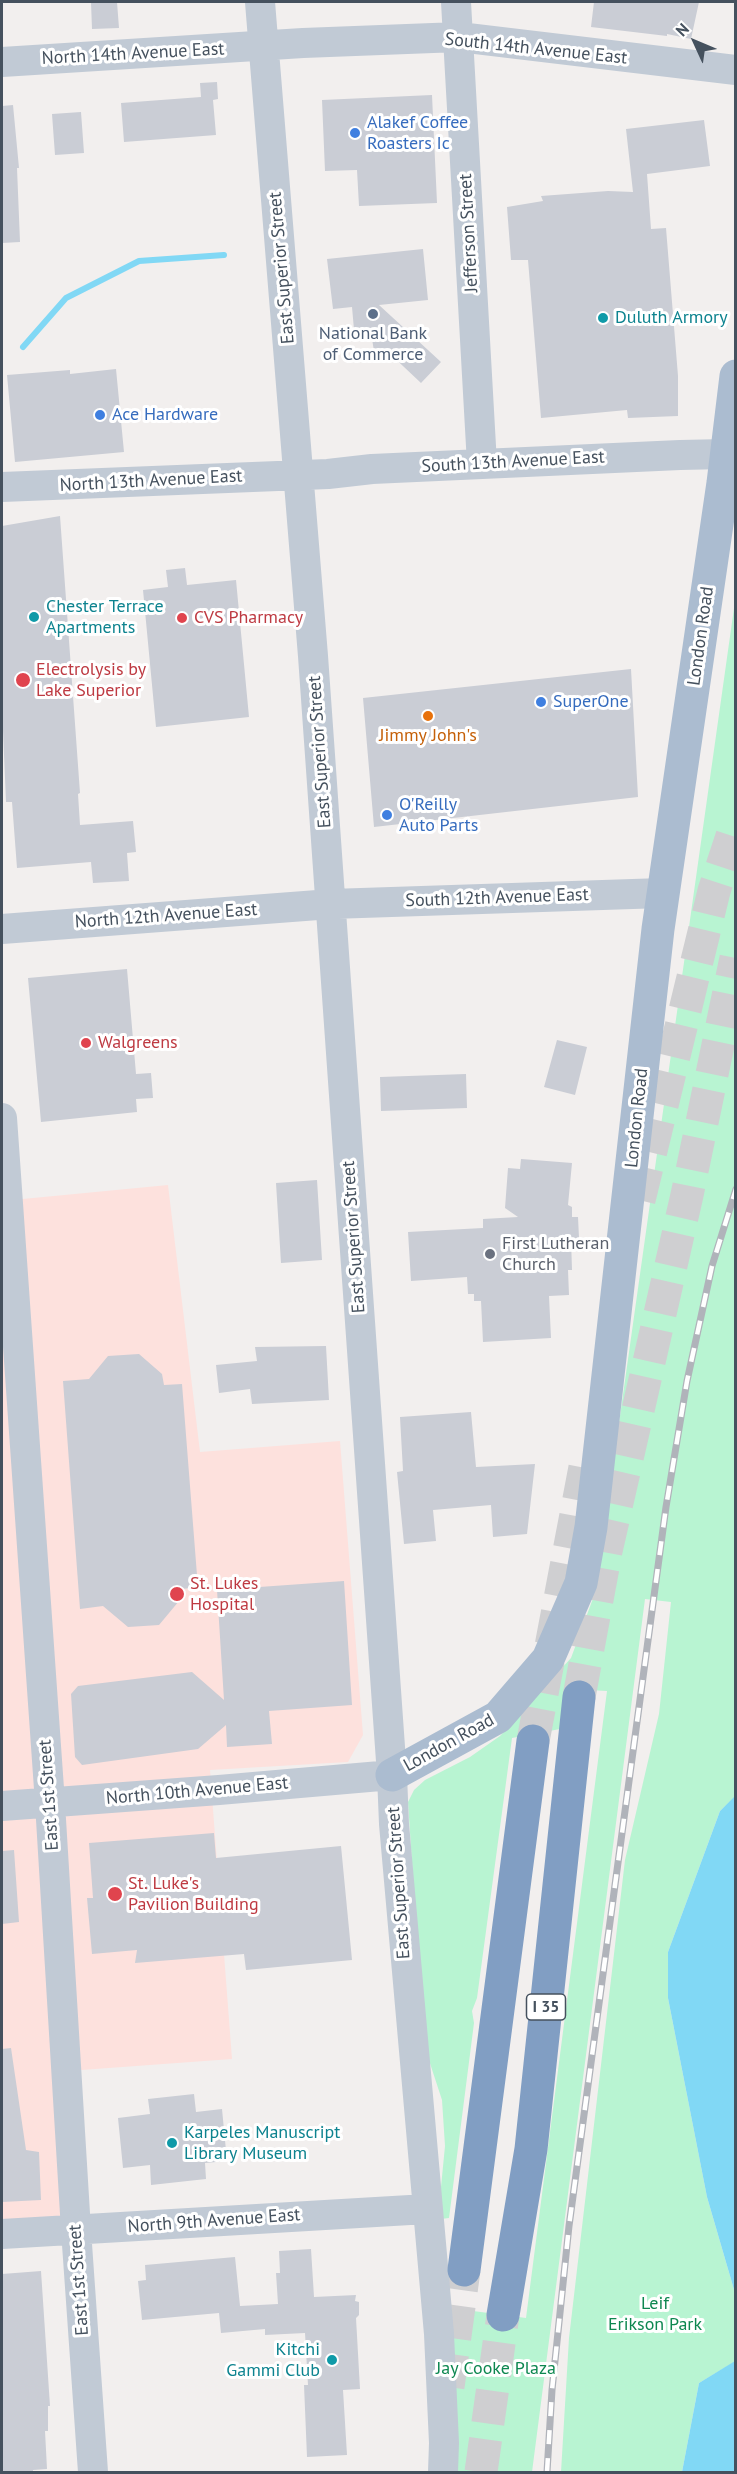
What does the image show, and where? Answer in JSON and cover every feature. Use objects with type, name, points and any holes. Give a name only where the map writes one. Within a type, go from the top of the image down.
[{"type":"highway","name":"I 35","points":[[503,2315],[531,2149],[579,1697]]},
{"type":"highway","name":"I 35","points":[[464,2270],[533,1741]]},
{"type":"main road","name":"London Road","points":[[392,1774],[498,1717],[548,1659],[581,1583],[591,1527],[663,893],[726,454],[735,376]]},
{"type":"street","name":"East Superior Street","points":[[260,2],[300,473],[395,1836],[439,2340],[444,2443],[443,2472]]},
{"type":"street","name":"Jefferson Street","points":[[456,2],[482,464]]},
{"type":"street","name":"South 14th Avenue East","points":[[264,46],[459,37],[735,70]]},
{"type":"street","name":"North 14th Avenue East","points":[[2,62],[264,46]]},
{"type":"street","name":"South 13th Avenue East","points":[[300,473],[328,474],[482,464],[726,454]]},
{"type":"street","name":"North 13th Avenue East","points":[[2,487],[300,473]]},
{"type":"street","name":"South 12th Avenue East","points":[[331,904],[663,893]]},
{"type":"street","name":"North 12th Avenue East","points":[[2,928],[331,904]]},
{"type":"street","name":"East 1st Street","points":[[2,1118],[50,1803],[93,2472]]},
{"type":"street","name":"North 10th Avenue East","points":[[2,1806],[392,1774]]},
{"type":"street","name":"North 9th Avenue East","points":[[2,2234],[427,2209]]},
{"type":"shaded area","name":"St. Lukes Hospital","points":[[168,1185],[200,1452],[340,1441],[363,1735],[348,1762],[210,1770],[232,2059],[54,2072],[64,2216],[2,2221],[2,1201]]},
{"type":"green space","name":"Leif Erikson Park","points":[[735,601],[736,1796],[720,1811],[668,1952],[668,1998],[707,2197],[735,2293],[736,2361],[699,2383],[682,2472],[561,2472],[569,2338],[625,1860],[659,1714],[671,1602],[645,1599],[532,2472],[454,2472],[443,2307],[526,2318],[607,1691],[568,1689],[560,1729],[512,1738],[477,1998],[472,2011],[474,2023],[449,2218],[441,2219],[440,2197],[445,2146],[442,2100],[424,2045],[408,1802],[414,1790],[425,1780],[470,1757],[500,1736],[571,1658],[595,1593]]},
{"type":"water","points":[[735,1796],[735,2293],[707,2197],[668,1998],[668,1952],[720,1811]]},
{"type":"water","points":[[735,2361],[735,2472],[682,2472],[699,2383]]},
{"type":"building","points":[[91,2],[117,2],[119,28],[92,29]]},
{"type":"building","points":[[594,2],[699,2],[691,39],[667,34],[667,36],[591,27]]},
{"type":"building","points":[[217,82],[218,99],[213,100],[216,135],[124,142],[121,103],[201,97],[200,83]]},
{"type":"building","points":[[432,95],[437,203],[359,206],[357,170],[325,171],[322,100]]},
{"type":"building","points":[[13,105],[19,168],[17,168],[20,242],[2,243],[2,106]]},
{"type":"building","points":[[81,112],[84,153],[55,155],[52,114]]},
{"type":"building","name":"Duluth Armory","points":[[704,120],[710,166],[647,174],[651,229],[666,228],[678,376],[678,416],[628,418],[627,410],[541,418],[528,260],[511,260],[507,207],[543,201],[541,196],[608,191],[633,192],[626,129]]},
{"type":"building","name":"National Bank of Commerce","points":[[423,249],[428,300],[379,305],[441,362],[421,383],[386,350],[374,351],[372,339],[355,341],[352,307],[333,309],[327,259]]},
{"type":"building","points":[[116,369],[124,452],[15,462],[7,375],[70,370],[70,374]]},
{"type":"building","name":"Chester Terrace Apartments","points":[[60,516],[80,793],[78,794],[80,825],[133,821],[136,852],[127,853],[129,881],[93,883],[91,862],[17,868],[12,802],[6,802],[2,707],[2,526]]},
{"type":"building","points":[[185,568],[187,585],[236,580],[249,717],[156,727],[143,590],[168,587],[166,570]]},
{"type":"building","points":[[631,669],[638,797],[374,827],[363,698]]},
{"type":"building","points":[[127,969],[136,1074],[151,1073],[153,1098],[136,1099],[137,1112],[41,1122],[28,978]]},
{"type":"building","points":[[557,1040],[587,1047],[575,1095],[544,1087]]},
{"type":"building","points":[[466,1074],[467,1108],[381,1111],[380,1077]]},
{"type":"building","name":"First Lutheran Church","points":[[521,1159],[572,1163],[568,1205],[572,1207],[572,1217],[578,1217],[579,1238],[571,1239],[572,1270],[568,1270],[569,1295],[549,1296],[551,1338],[483,1342],[481,1301],[474,1301],[474,1294],[468,1294],[467,1277],[411,1281],[408,1232],[483,1228],[483,1219],[518,1217],[505,1208],[508,1168],[520,1169]]},
{"type":"building","points":[[317,1180],[322,1260],[281,1263],[276,1183]]},
{"type":"building","points":[[326,1346],[329,1400],[252,1404],[250,1389],[219,1393],[216,1365],[257,1361],[255,1347]]},
{"type":"building","points":[[139,1354],[162,1374],[164,1385],[182,1384],[198,1588],[176,1589],[179,1601],[159,1625],[128,1627],[103,1606],[80,1609],[63,1381],[89,1379],[108,1356]]},
{"type":"building","points":[[471,1412],[476,1467],[535,1464],[527,1534],[493,1537],[491,1505],[433,1510],[436,1541],[404,1544],[397,1472],[403,1471],[400,1417]]},
{"type":"building","points":[[344,1581],[352,1705],[269,1711],[272,1744],[227,1747],[226,1725],[198,1749],[82,1765],[75,1757],[71,1694],[78,1686],[192,1672],[224,1700],[217,1590]]},
{"type":"building","points":[[214,1833],[216,1858],[341,1846],[352,1960],[246,1970],[244,1954],[135,1963],[137,1950],[92,1954],[87,1898],[93,1898],[89,1843]]},
{"type":"building","points":[[14,1850],[19,1922],[2,1924],[2,1851]]},
{"type":"building","points":[[11,2048],[26,2150],[39,2152],[41,2200],[2,2202],[2,2049]]},
{"type":"building","points":[[194,2094],[196,2112],[222,2109],[227,2161],[205,2163],[206,2179],[151,2185],[150,2165],[123,2168],[118,2118],[150,2114],[148,2099]]},
{"type":"building","name":"Kitchi Gammi Club","points":[[311,2249],[314,2297],[356,2295],[355,2301],[359,2302],[359,2315],[356,2318],[360,2389],[343,2390],[347,2455],[307,2457],[304,2385],[308,2385],[305,2333],[265,2335],[265,2329],[221,2333],[219,2313],[142,2320],[138,2281],[146,2280],[145,2265],[235,2257],[240,2306],[278,2304],[276,2273],[280,2273],[279,2251]]},
{"type":"building","points":[[41,2271],[50,2406],[48,2406],[48,2431],[45,2431],[47,2469],[33,2470],[33,2472],[2,2472],[2,2274]]},
{"type":"waterway","points":[[23,347],[66,298],[139,261],[224,255]]},
{"type":"tunnel","points":[[639,1200],[714,891],[736,824]]},
{"type":"tunnel","points":[[579,1697],[606,1551],[687,1195],[736,958]]},
{"type":"tunnel","points":[[533,1741],[586,1462]]},
{"type":"tunnel","points":[[448,2387],[464,2270]]},
{"type":"tunnel","points":[[481,2472],[503,2315]]},
{"type":"railway","points":[[547,2472],[552,2390],[569,2226],[666,1507],[687,1381],[712,1266],[736,1189]]},
{"type":"place","name":"Alakef Coffee Roasters Ic","points":[[355,133]]},
{"type":"place","name":"National Bank of Commerce","points":[[373,314]]},
{"type":"place","name":"Duluth Armory","points":[[603,318]]},
{"type":"place","name":"Ace Hardware","points":[[100,415]]},
{"type":"place","name":"Chester Terrace Apartments","points":[[34,617]]},
{"type":"place","name":"CVS Pharmacy","points":[[182,618]]},
{"type":"place","name":"Electrolysis by Lake Superior","points":[[23,680]]},
{"type":"place","name":"SuperOne","points":[[541,702]]},
{"type":"place","name":"Jimmy John's","points":[[428,716]]},
{"type":"place","name":"O'Reilly Auto Parts","points":[[387,815]]},
{"type":"place","name":"Walgreens","points":[[86,1043]]},
{"type":"place","name":"First Lutheran Church","points":[[490,1254]]},
{"type":"place","name":"St. Lukes Hospital","points":[[177,1594]]},
{"type":"place","name":"St. Luke's Pavilion Building","points":[[115,1894]]},
{"type":"place","name":"Karpeles Manuscript Library Museum","points":[[172,2143]]},
{"type":"place","name":"Kitchi Gammi Club","points":[[332,2360]]},
{"type":"park label","name":"Jay Cooke Plaza","points":[[496,2369]]}]
